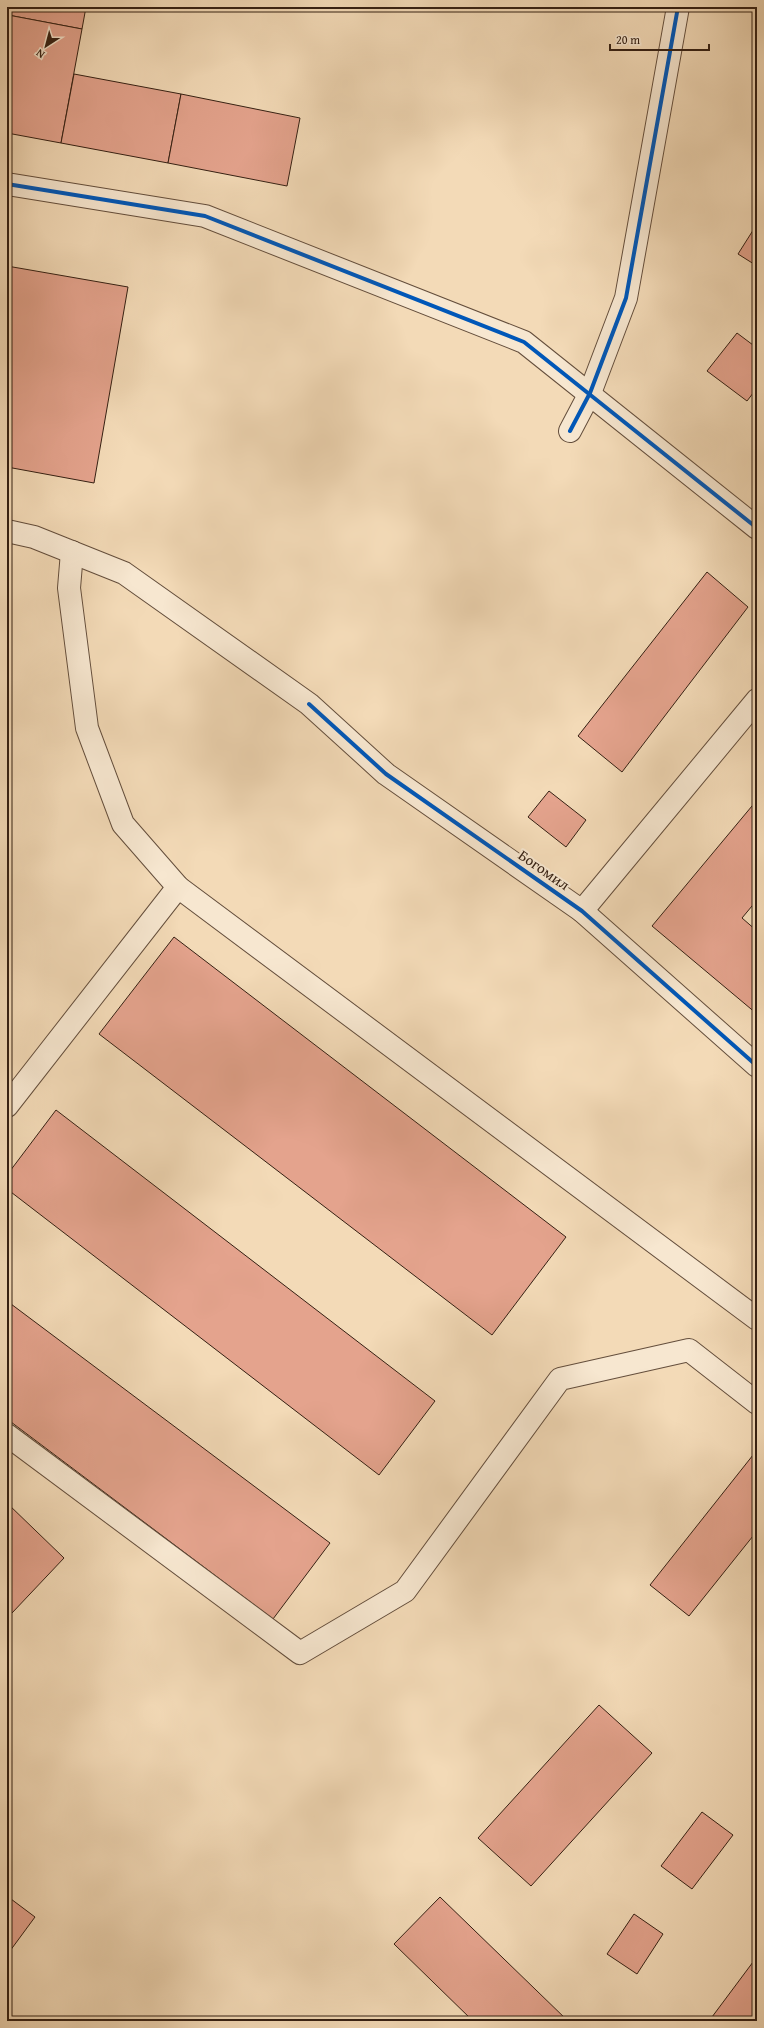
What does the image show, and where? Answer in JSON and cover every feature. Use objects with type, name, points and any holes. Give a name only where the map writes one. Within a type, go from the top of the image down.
[{"type":"street","points":[[570,431],[590,393],[626,298],[678,7]]},
{"type":"street","points":[[7,184],[205,216],[524,342],[590,393],[757,528]]},
{"type":"street","name":"Богомил","points":[[7,531],[34,538],[124,573],[309,704],[386,774],[582,911],[757,1066]]},
{"type":"street","points":[[72,552],[69,588],[87,728],[123,824],[178,886],[757,1319]]},
{"type":"street","points":[[582,911],[757,700]]},
{"type":"street","points":[[7,1106],[178,886]]},
{"type":"street","points":[[7,1435],[300,1654],[405,1591],[560,1379],[689,1350],[754,1393]]},
{"type":"building","points":[[9,7],[86,7],[82,29],[8,15]]},
{"type":"building","points":[[8,15],[82,29],[61,143],[7,133]]},
{"type":"building","points":[[74,74],[181,94],[168,163],[61,143]]},
{"type":"building","points":[[181,94],[300,118],[287,186],[168,163]]},
{"type":"building","points":[[757,224],[757,266],[738,254]]},
{"type":"building","points":[[7,266],[128,287],[94,483],[7,467]]},
{"type":"building","points":[[737,333],[757,348],[757,388],[747,401],[707,371]]},
{"type":"building","points":[[707,572],[748,607],[622,772],[578,736]]},
{"type":"building","points":[[549,791],[586,820],[566,847],[528,817]]},
{"type":"building","points":[[757,800],[757,900],[742,918],[757,931],[757,1014],[652,926]]},
{"type":"building","points":[[174,937],[566,1237],[492,1335],[99,1034]]},
{"type":"building","points":[[56,1110],[435,1401],[379,1475],[7,1189],[7,1175]]},
{"type":"building","points":[[7,1301],[330,1543],[273,1619],[7,1419]]},
{"type":"building","points":[[757,1450],[757,1531],[689,1616],[650,1585]]},
{"type":"building","points":[[7,1503],[64,1558],[12,1613],[7,1609]]},
{"type":"building","points":[[599,1705],[652,1753],[531,1886],[478,1838]]},
{"type":"building","points":[[702,1812],[733,1835],[692,1889],[661,1866]]},
{"type":"building","points":[[7,1896],[35,1917],[7,1955]]},
{"type":"building","points":[[440,1897],[568,2021],[473,2021],[394,1944]]},
{"type":"building","points":[[634,1914],[663,1934],[637,1974],[607,1954]]},
{"type":"building","points":[[756,1958],[757,2012],[750,2021],[709,2021]]},
{"type":"cycle path","points":[[570,431],[590,393],[626,298],[678,7]]},
{"type":"cycle path","points":[[7,184],[205,216],[524,342],[757,528]]},
{"type":"cycle path","points":[[309,704],[386,774],[582,911],[757,1066]]}]
